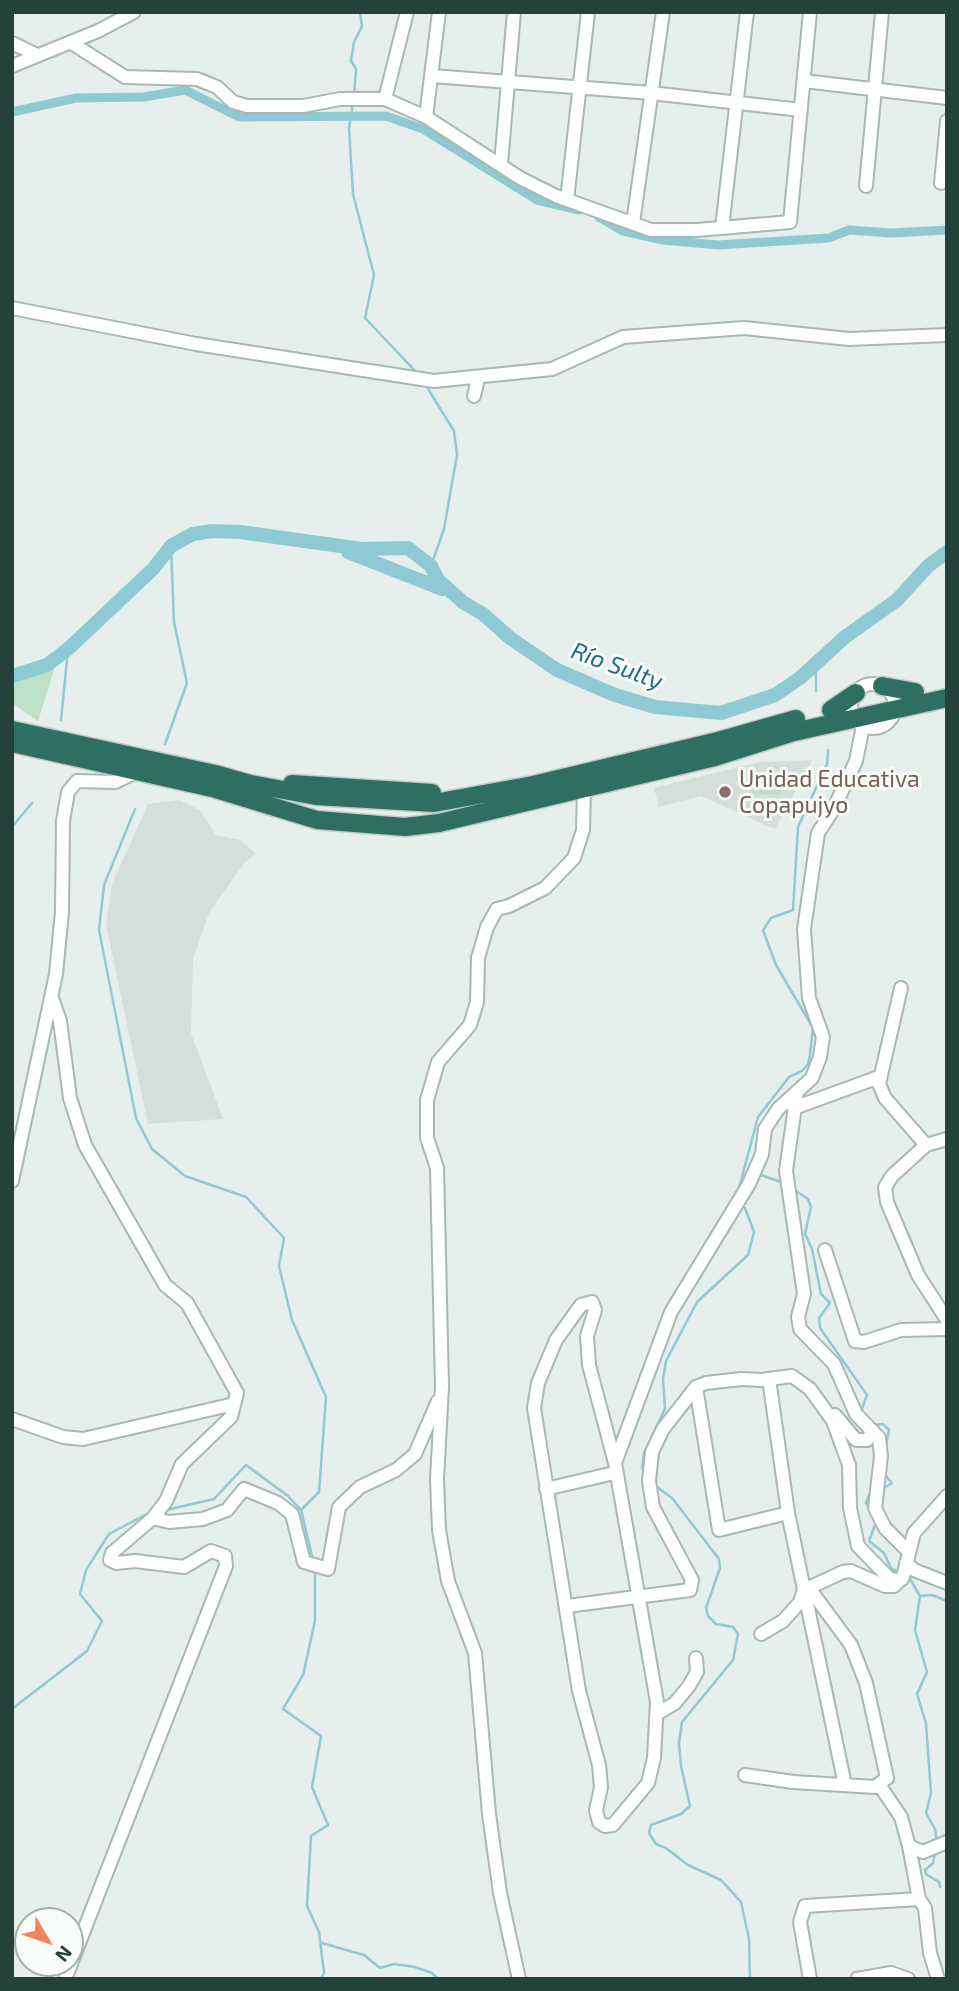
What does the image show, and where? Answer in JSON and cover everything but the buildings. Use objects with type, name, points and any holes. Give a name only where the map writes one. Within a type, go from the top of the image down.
[{"type":"highway","points":[[12,730],[316,796],[434,803],[477,796],[830,717],[947,688]]},
{"type":"highway","points":[[890,703],[915,697],[947,698]]},
{"type":"highway","points":[[12,743],[212,788],[317,820],[405,827],[439,824],[715,757],[830,717]]},
{"type":"street","points":[[12,66],[134,12]]},
{"type":"street","points":[[385,99],[407,12]]},
{"type":"street","points":[[426,117],[439,12]]},
{"type":"street","points":[[501,164],[514,12]]},
{"type":"street","points":[[567,200],[588,12]]},
{"type":"street","points":[[633,223],[663,12]]},
{"type":"street","points":[[722,228],[747,12]]},
{"type":"street","points":[[70,42],[125,77],[197,79],[217,87],[233,102],[247,106],[303,106],[340,99],[385,99],[426,117],[520,178],[567,200],[651,230],[722,228],[790,222],[810,12]]},
{"type":"street","points":[[866,186],[882,12]]},
{"type":"street","points":[[12,43],[37,55]]},
{"type":"street","points":[[432,76],[651,93],[801,110]]},
{"type":"street","points":[[804,81],[947,98]]},
{"type":"street","points":[[942,183],[947,121]]},
{"type":"street","points":[[12,308],[323,366],[434,382],[552,369],[623,337],[744,328],[849,339],[947,335]]},
{"type":"street","points":[[474,396],[478,379]]},
{"type":"street","points":[[615,1468],[671,1312],[749,1184],[762,1154],[765,1129],[778,1109],[812,1078],[823,1037],[809,998],[804,929],[818,833],[833,810],[856,761],[856,710],[868,685],[890,703]]},
{"type":"street","points":[[12,1181],[52,998],[62,912],[64,821],[68,792],[77,781],[115,782],[136,772]]},
{"type":"street","points":[[519,1979],[500,1893],[489,1814],[475,1653],[449,1581],[439,1530],[437,1479],[442,1387],[437,1168],[427,1138],[427,1100],[431,1075],[438,1062],[470,1025],[477,1002],[478,958],[487,927],[497,909],[545,888],[574,858],[583,830],[584,787]]},
{"type":"street","points":[[901,988],[879,1077],[885,1098],[926,1145]]},
{"type":"street","points":[[52,998],[60,1021],[70,1098],[85,1145],[165,1285],[187,1303],[237,1393],[231,1417],[183,1464],[166,1501],[153,1518],[112,1553],[110,1560],[116,1563],[135,1561],[184,1567],[211,1552],[225,1556],[226,1566],[65,1979]]},
{"type":"street","points":[[794,1108],[879,1077]]},
{"type":"street","points":[[797,1092],[786,1171],[804,1294],[798,1317],[800,1329],[834,1364],[850,1393],[856,1414],[873,1430],[881,1446],[875,1508],[885,1528],[914,1570],[947,1583]]},
{"type":"street","points":[[947,1139],[926,1145],[887,1182],[886,1194],[918,1275],[947,1320]]},
{"type":"street","points":[[825,1250],[855,1340],[864,1342],[901,1330],[947,1329]]},
{"type":"street","points":[[592,1302],[595,1310],[587,1336],[589,1365],[615,1468],[657,1714],[654,1758],[648,1783],[613,1825],[605,1826],[599,1822],[596,1811],[601,1787],[599,1765],[579,1690],[567,1606],[545,1489],[534,1408],[538,1383],[556,1340],[581,1305],[592,1302]]},
{"type":"street","points":[[567,1606],[685,1592],[692,1585],[678,1552],[653,1507],[649,1481],[655,1443],[680,1404],[695,1387],[706,1383],[795,1377],[803,1381],[856,1440],[867,1440],[873,1430]]},
{"type":"street","points":[[769,1379],[788,1513],[845,1785]]},
{"type":"street","points":[[153,1518],[169,1522],[203,1519],[227,1510],[244,1489],[278,1503],[292,1514],[304,1562],[328,1569],[339,1507],[360,1487],[396,1470],[415,1454],[435,1412],[442,1387]]},
{"type":"street","points":[[695,1387],[719,1530],[788,1513]]},
{"type":"street","points":[[817,1398],[833,1422],[849,1465],[850,1508],[858,1546],[888,1577],[894,1580],[902,1579]]},
{"type":"street","points":[[12,1419],[63,1437],[83,1439],[234,1404]]},
{"type":"street","points":[[545,1489],[615,1468]]},
{"type":"street","points":[[761,1634],[783,1621],[800,1602],[806,1589],[846,1571],[890,1587],[902,1579],[919,1525],[947,1496]]},
{"type":"street","points":[[806,1589],[851,1646],[866,1683],[888,1772],[880,1786]]},
{"type":"street","points":[[657,1714],[675,1703],[689,1686],[697,1672],[696,1658]]},
{"type":"street","points":[[745,1774],[845,1785],[880,1786]]},
{"type":"street","points":[[880,1786],[901,1817],[919,1899],[925,1908],[930,1953],[938,1979]]},
{"type":"street","points":[[909,1846],[923,1852],[947,1842]]},
{"type":"street","points":[[810,1979],[800,1922],[805,1906],[919,1899]]},
{"type":"street","points":[[857,1979],[891,1973],[908,1979]]},
{"type":"shaded area","name":"Unidad Educativa Copapujyo","points":[[812,760],[775,829],[701,796],[659,807],[654,788],[760,762]]},
{"type":"shaded area","points":[[179,800],[200,810],[216,835],[240,840],[256,854],[245,862],[209,913],[193,959],[191,1033],[223,1119],[148,1124],[106,925],[112,884],[148,804]]},
{"type":"green space","points":[[55,667],[38,721],[12,703],[12,682]]},
{"type":"green space","points":[[751,774],[780,774],[781,794],[751,794]]},
{"type":"waterway","points":[[354,96],[356,69],[351,61],[354,42],[362,26],[360,12]]},
{"type":"waterway","points":[[12,112],[76,98],[144,97],[185,90],[239,117],[386,116],[423,129],[537,200],[579,210]]},
{"type":"waterway","points":[[353,103],[349,128],[353,194],[374,275],[365,318],[419,375]]},
{"type":"waterway","points":[[599,217],[623,231],[663,240],[718,245],[829,238],[849,230],[891,233],[947,230]]},
{"type":"waterway","points":[[428,389],[454,431],[457,455],[444,529],[431,566]]},
{"type":"waterway","name":"Río Sulty","points":[[12,676],[47,665],[68,649],[153,569],[171,546],[193,534],[212,531],[240,532],[362,549],[408,548],[431,566],[438,580],[464,603],[483,614],[510,638],[557,670],[615,695],[655,707],[721,713],[775,695],[800,678],[845,637],[897,600],[928,566],[947,552]]},
{"type":"waterway","points":[[165,744],[187,683],[174,622],[171,546]]},
{"type":"waterway","name":"Río Sulty","points":[[348,552],[442,589]]},
{"type":"waterway","points":[[61,720],[68,649]]},
{"type":"waterway","points":[[816,665],[816,691]]},
{"type":"waterway","points":[[738,1192],[758,1117],[789,1077],[802,1071],[808,1064],[810,1055],[813,1028],[776,965],[763,930],[771,918],[793,910],[798,827],[827,764],[828,750]]},
{"type":"waterway","points":[[12,827],[32,803]]},
{"type":"waterway","points":[[135,809],[104,885],[99,930],[136,1118],[152,1149],[185,1176],[246,1197],[284,1238],[279,1266],[292,1320],[326,1397],[319,1492],[301,1510],[288,1496],[246,1465],[214,1499],[166,1510]]},
{"type":"waterway","points":[[761,1175],[781,1182]]},
{"type":"waterway","points":[[796,1191],[808,1199],[811,1207],[805,1234],[812,1249],[821,1294],[830,1303],[819,1318],[820,1328],[867,1395],[860,1414]]},
{"type":"waterway","points":[[645,1474],[642,1468],[644,1453],[665,1409],[663,1379],[666,1361],[697,1302],[748,1255],[754,1232],[745,1208]]},
{"type":"waterway","points":[[872,1425],[883,1424],[889,1430],[886,1445]]},
{"type":"waterway","points":[[881,1490],[892,1483],[886,1476]]},
{"type":"waterway","points":[[653,1484],[672,1498],[719,1559],[720,1568],[706,1608],[708,1616],[716,1624],[733,1627],[738,1634],[733,1660],[682,1722],[679,1743],[681,1766],[690,1806],[681,1814],[651,1825],[649,1833],[656,1844],[666,1848],[688,1865],[721,1880],[741,1902],[749,1939],[750,1979]]},
{"type":"waterway","points":[[869,1495],[866,1503],[870,1509]]},
{"type":"waterway","points":[[301,1510],[313,1560]]},
{"type":"waterway","points":[[12,1709],[87,1651],[102,1621],[80,1594],[86,1570],[109,1534],[149,1513]]},
{"type":"waterway","points":[[876,1522],[869,1541],[884,1553],[891,1568],[900,1573]]},
{"type":"waterway","points":[[315,1570],[315,1621],[303,1675],[283,1709],[321,1736],[312,1787],[328,1825],[311,1836],[307,1906],[319,1932],[324,1973],[321,1979]]},
{"type":"waterway","points":[[909,1577],[920,1596],[932,1595],[947,1601]]},
{"type":"waterway","points":[[920,1596],[915,1630],[927,1672],[917,1694],[926,1723],[931,1793],[926,1813],[935,1829],[937,1843]]},
{"type":"waterway","points":[[935,1853],[933,1863],[925,1870],[926,1874],[939,1882],[940,1887]]},
{"type":"waterway","points":[[322,1943],[364,1955],[380,1968],[394,1964],[415,1967],[432,1973],[438,1979]]},
{"type":"place","name":"Unidad Educativa Copapujyo","points":[[725,792]]}]
